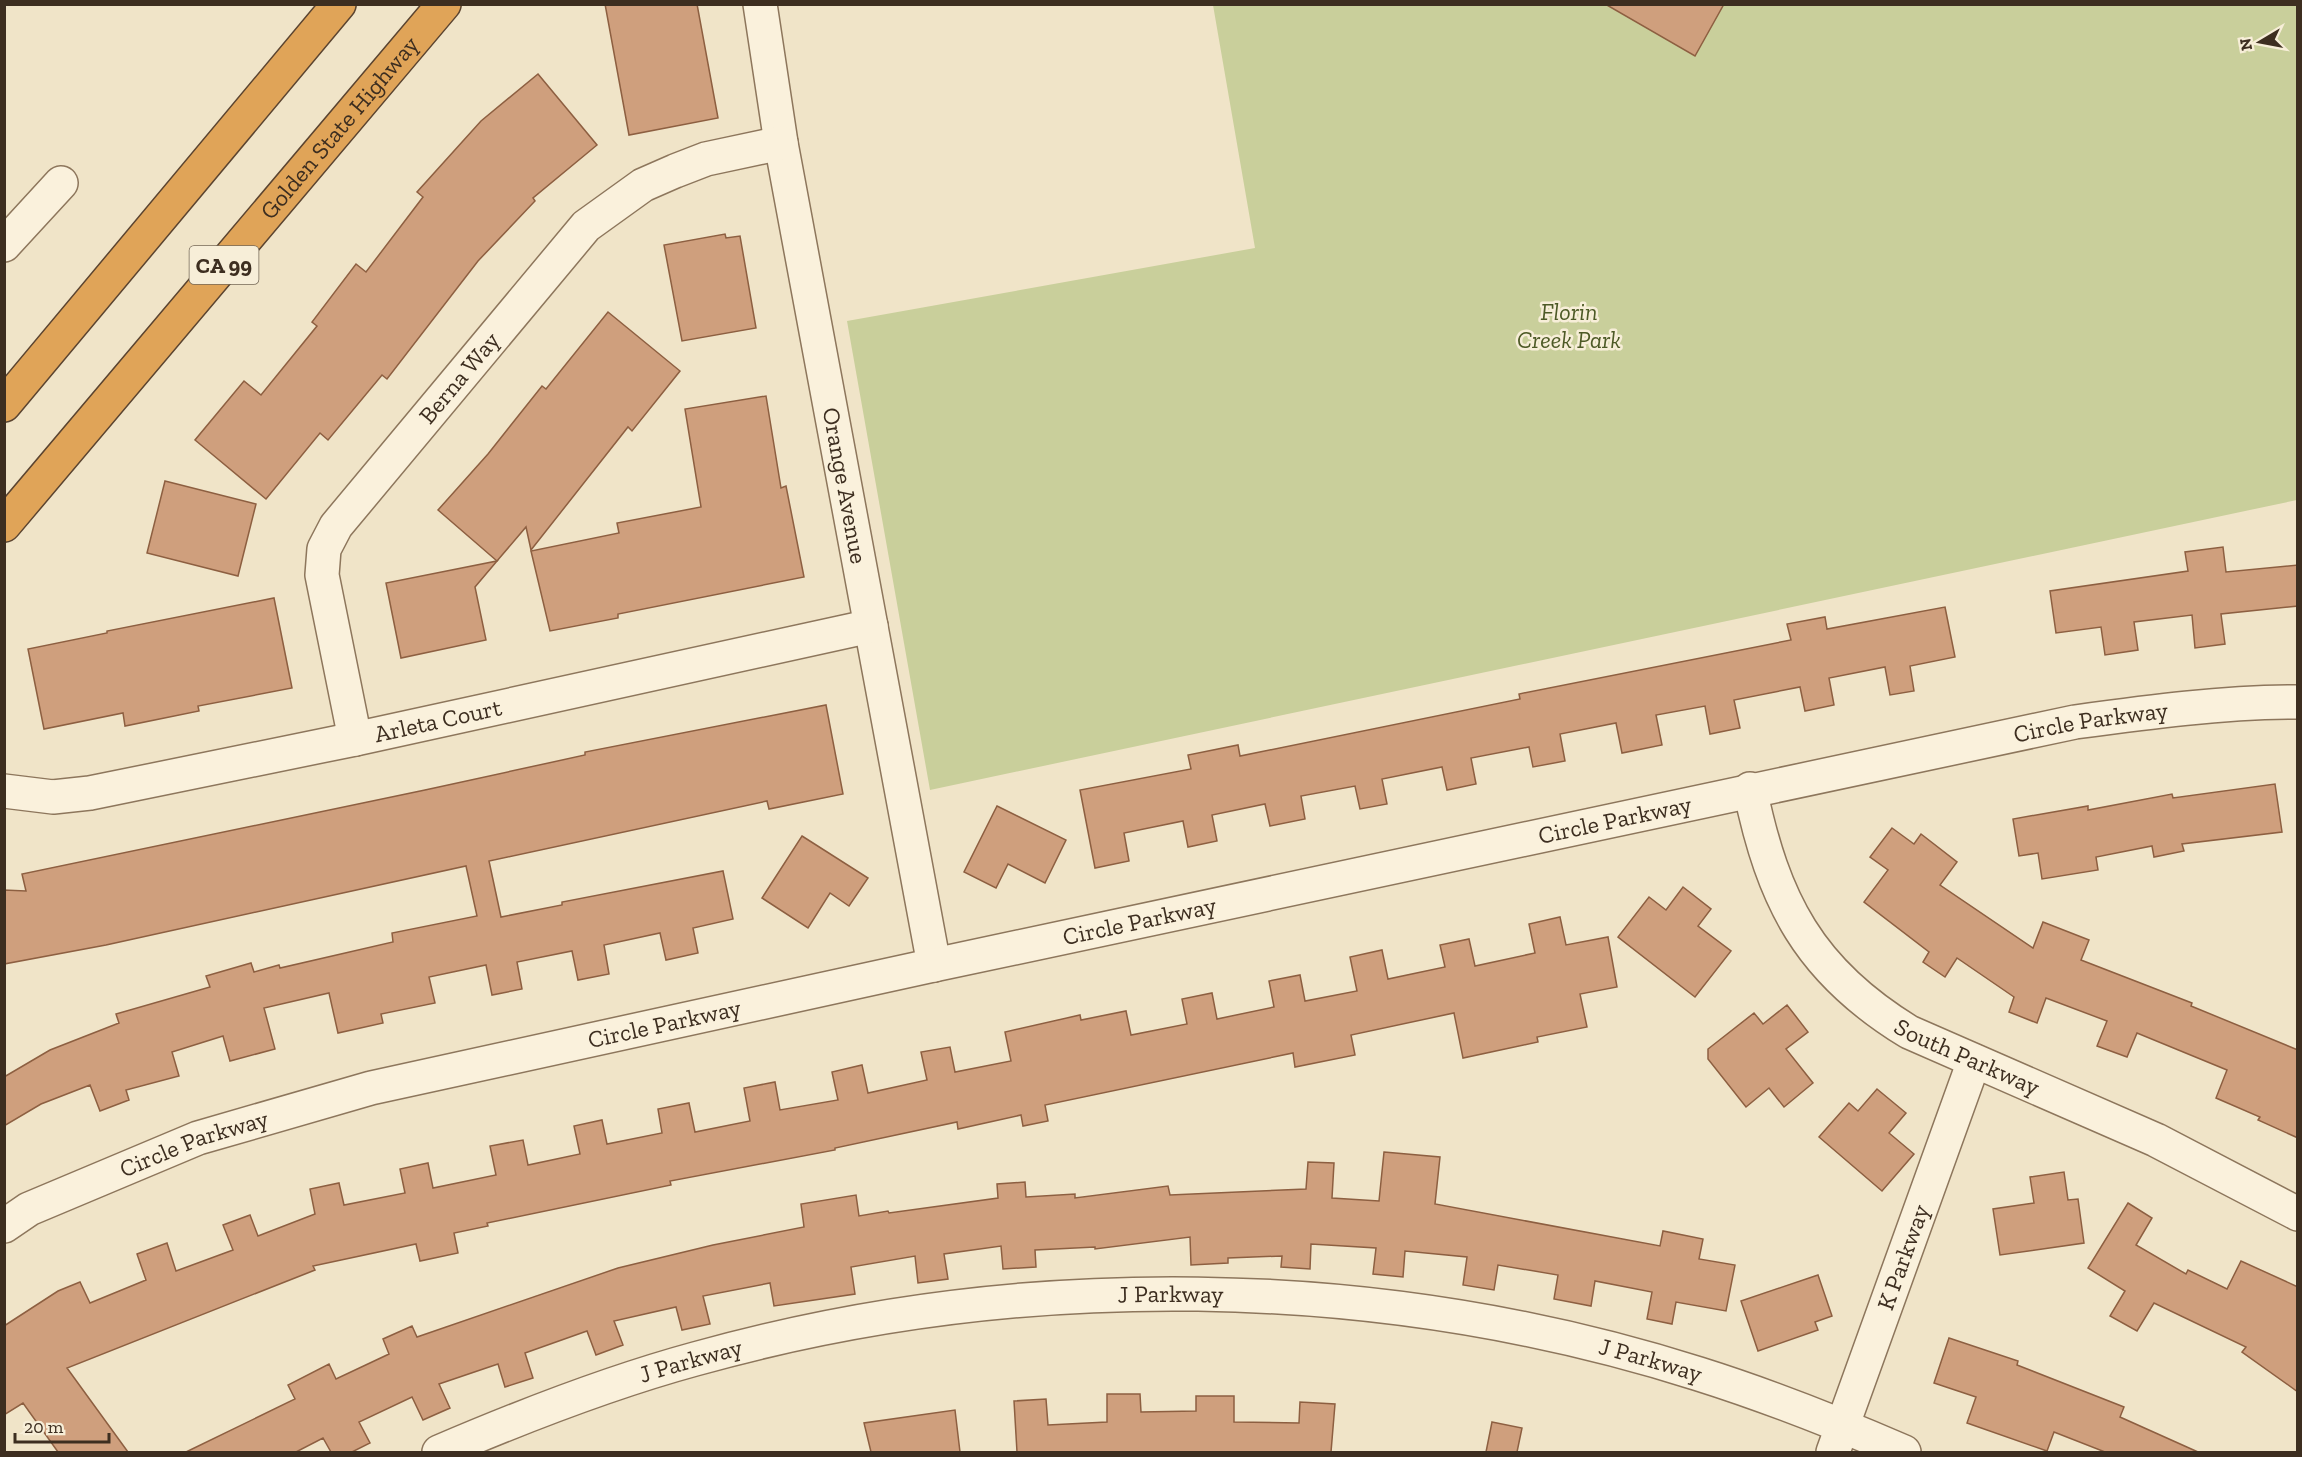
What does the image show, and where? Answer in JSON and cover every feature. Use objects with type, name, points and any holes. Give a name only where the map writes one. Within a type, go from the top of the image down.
[{"type":"highway","points":[[4,405],[339,4]]},
{"type":"highway","name":"Golden State Highway","points":[[4,525],[444,4]]},
{"type":"street","name":"Orange Avenue","points":[[760,4],[781,143],[934,964]]},
{"type":"street","name":"Berna Way","points":[[355,739],[322,575],[324,549],[336,526],[586,226],[643,185],[675,171],[706,159],[781,143]]},
{"type":"street","points":[[4,245],[61,183]]},
{"type":"street","name":"Arleta Court","points":[[4,791],[53,797],[90,793],[355,739],[871,626]]},
{"type":"street","name":"Circle Parkway","points":[[4,1227],[29,1209],[198,1138],[371,1088],[934,964],[1750,789],[2075,722],[2167,709],[2298,702]]},
{"type":"street","name":"South Parkway","points":[[1750,789],[1768,865],[1782,899],[1823,962],[1848,988],[1877,1012],[1908,1032],[2156,1140],[2298,1214]]},
{"type":"street","name":"K Parkway","points":[[1838,1439],[1974,1061]]},
{"type":"street","name":"J Parkway","points":[[439,1452],[521,1417],[638,1376],[758,1343],[879,1318],[958,1307],[1020,1300],[1144,1294],[1329,1301],[1453,1316],[1575,1340],[1694,1372],[1838,1439],[1904,1452]]},
{"type":"green space","name":"Florin Creek Park","points":[[1213,5],[2297,5],[2297,500],[930,790],[847,321],[1255,248]]},
{"type":"building","points":[[605,4],[697,4],[718,118],[629,135]]},
{"type":"building","points":[[1605,4],[1724,4],[1695,56]]},
{"type":"building","points":[[538,74],[597,145],[533,198],[535,201],[478,261],[387,379],[382,375],[328,440],[320,433],[266,499],[195,440],[244,381],[261,395],[317,326],[312,322],[356,264],[366,272],[423,197],[417,192],[481,121]]},
{"type":"building","points":[[725,234],[726,238],[740,236],[756,328],[682,341],[664,245]]},
{"type":"building","points":[[608,312],[680,371],[632,431],[628,427],[531,550],[526,527],[497,561],[438,510],[488,454],[542,386],[546,389]]},
{"type":"building","points":[[766,396],[781,488],[786,486],[804,577],[618,614],[618,618],[550,631],[531,551],[619,533],[617,523],[701,507],[685,409]]},
{"type":"building","points":[[165,481],[256,504],[238,576],[147,553]]},
{"type":"building","points":[[2223,547],[2226,572],[2298,565],[2298,606],[2221,614],[2225,644],[2195,648],[2192,615],[2134,622],[2138,650],[2105,655],[2101,627],[2056,633],[2050,591],[2188,571],[2185,552]]},
{"type":"building","points":[[497,561],[475,587],[486,640],[401,658],[386,583]]},
{"type":"building","points":[[274,598],[292,688],[198,706],[199,711],[125,726],[123,713],[44,729],[28,649]]},
{"type":"building","points":[[1945,607],[1955,657],[1910,666],[1914,691],[1890,695],[1885,667],[1829,678],[1834,705],[1805,711],[1800,687],[1734,700],[1740,728],[1710,734],[1705,706],[1656,715],[1662,745],[1622,753],[1616,723],[1560,734],[1565,761],[1533,767],[1529,747],[1471,758],[1476,784],[1447,790],[1442,767],[1382,779],[1387,804],[1360,809],[1355,786],[1301,796],[1305,819],[1270,826],[1265,804],[1212,815],[1217,841],[1188,847],[1183,821],[1124,833],[1129,861],[1095,868],[1080,790],[1191,769],[1188,755],[1238,745],[1240,756],[1520,699],[1519,694],[1791,640],[1787,624],[1825,617],[1827,629]]},
{"type":"building","points":[[826,705],[843,794],[769,809],[767,801],[489,861],[501,917],[562,905],[562,902],[723,871],[733,919],[693,928],[698,953],[666,960],[660,933],[604,945],[609,974],[578,980],[572,951],[517,962],[522,989],[492,995],[486,965],[429,977],[435,1003],[381,1014],[383,1023],[338,1033],[329,993],[264,1008],[275,1049],[230,1061],[223,1036],[172,1052],[179,1076],[126,1090],[129,1100],[100,1111],[90,1085],[41,1104],[4,1126],[4,1077],[50,1050],[119,1023],[116,1014],[210,987],[206,976],[251,963],[254,972],[279,965],[280,968],[393,942],[392,933],[477,916],[466,866],[106,945],[4,964],[4,890],[26,891],[22,874],[425,790],[585,755],[585,752]]},
{"type":"building","points":[[2275,784],[2282,832],[2182,844],[2184,851],[2154,857],[2152,846],[2096,857],[2098,870],[2042,879],[2038,853],[2019,856],[2013,819],[2088,806],[2088,810],[2172,794],[2173,798]]},
{"type":"building","points":[[997,806],[1066,840],[1045,883],[1008,864],[996,888],[964,872]]},
{"type":"building","points":[[1892,828],[1914,844],[1921,834],[1957,862],[1940,885],[2033,948],[2043,922],[2089,940],[2081,960],[2192,1003],[2191,1006],[2298,1050],[2298,1138],[2258,1120],[2260,1117],[2216,1098],[2227,1070],[2137,1033],[2127,1057],[2097,1046],[2107,1021],[2046,998],[2037,1023],[2009,1012],[2014,997],[1957,958],[1945,977],[1923,962],[1929,952],[1864,902],[1888,870],[1870,857]]},
{"type":"building","points":[[802,836],[868,878],[849,906],[830,893],[808,928],[762,898]]},
{"type":"building","points":[[1683,887],[1711,909],[1698,926],[1731,951],[1695,997],[1618,937],[1649,897],[1666,910]]},
{"type":"building","points":[[1560,917],[1566,945],[1608,937],[1617,987],[1580,994],[1587,1027],[1537,1037],[1538,1042],[1463,1058],[1454,1013],[1351,1035],[1355,1055],[1295,1067],[1293,1053],[1045,1105],[1048,1121],[1023,1126],[1021,1115],[958,1129],[957,1122],[835,1148],[835,1150],[670,1181],[671,1185],[487,1223],[488,1226],[454,1233],[458,1253],[420,1261],[416,1244],[313,1266],[315,1270],[67,1368],[128,1452],[58,1452],[23,1403],[4,1415],[4,1326],[58,1291],[80,1282],[90,1303],[146,1280],[137,1254],[167,1243],[176,1271],[233,1250],[223,1225],[250,1215],[258,1236],[315,1214],[310,1189],[339,1183],[344,1205],[405,1193],[400,1169],[428,1163],[433,1188],[496,1175],[490,1146],[523,1140],[528,1165],[580,1154],[574,1126],[602,1120],[607,1144],[662,1133],[658,1109],[689,1103],[695,1132],[750,1121],[744,1088],[775,1082],[780,1110],[838,1100],[832,1072],[862,1065],[868,1093],[927,1080],[921,1052],[950,1047],[955,1072],[1011,1061],[1005,1032],[1080,1015],[1081,1020],[1126,1011],[1131,1035],[1187,1024],[1182,999],[1212,993],[1217,1019],[1274,1007],[1269,981],[1300,975],[1305,1001],[1357,991],[1350,957],[1382,950],[1388,979],[1445,967],[1440,945],[1469,939],[1475,966],[1535,953],[1529,924]]},
{"type":"building","points":[[1787,1005],[1808,1032],[1786,1049],[1813,1083],[1784,1107],[1769,1088],[1746,1107],[1708,1059],[1708,1049],[1754,1013],[1763,1024]]},
{"type":"building","points":[[1877,1089],[1906,1113],[1889,1133],[1914,1154],[1882,1191],[1819,1137],[1849,1103],[1858,1111]]},
{"type":"building","points":[[1384,1152],[1440,1157],[1435,1204],[1660,1246],[1663,1231],[1703,1239],[1699,1259],[1735,1265],[1726,1311],[1676,1302],[1672,1324],[1647,1319],[1652,1292],[1595,1281],[1591,1306],[1554,1299],[1558,1275],[1498,1265],[1494,1290],[1463,1285],[1467,1257],[1405,1251],[1403,1277],[1373,1274],[1376,1248],[1311,1244],[1310,1269],[1281,1267],[1282,1256],[1228,1258],[1228,1263],[1191,1265],[1190,1237],[1095,1249],[1095,1247],[1035,1250],[1036,1267],[1003,1269],[1001,1246],[944,1254],[948,1279],[918,1283],[915,1256],[851,1267],[855,1294],[774,1306],[770,1283],[703,1296],[710,1324],[682,1330],[676,1307],[614,1321],[623,1345],[596,1355],[587,1331],[525,1353],[533,1378],[505,1387],[498,1364],[439,1384],[450,1408],[423,1420],[412,1397],[359,1422],[370,1443],[352,1452],[331,1452],[323,1438],[296,1452],[186,1452],[295,1399],[288,1385],[329,1364],[336,1379],[389,1354],[383,1339],[412,1326],[417,1337],[618,1268],[713,1245],[804,1227],[801,1204],[856,1195],[859,1216],[998,1198],[997,1184],[1025,1182],[1026,1197],[1075,1194],[1075,1198],[1168,1186],[1170,1195],[1306,1189],[1308,1162],[1334,1163],[1332,1198],[1379,1201]]},
{"type":"building","points":[[2064,1172],[2068,1200],[2078,1199],[2084,1243],[2000,1255],[1993,1209],[2034,1203],[2030,1177]]},
{"type":"building","points":[[2128,1203],[2152,1218],[2136,1245],[2186,1274],[2188,1270],[2227,1289],[2241,1261],[2298,1287],[2298,1392],[2242,1352],[2246,1347],[2154,1303],[2137,1331],[2110,1316],[2125,1291],[2088,1268]]},
{"type":"building","points":[[1818,1275],[1832,1316],[1815,1322],[1818,1330],[1758,1351],[1741,1301]]},
{"type":"building","points":[[1949,1338],[2018,1361],[2017,1365],[2124,1407],[2120,1417],[2198,1452],[2105,1452],[2054,1432],[2047,1451],[1967,1423],[1976,1397],[1934,1383]]},
{"type":"building","points":[[1107,1394],[1140,1394],[1141,1412],[1196,1411],[1196,1396],[1234,1396],[1234,1422],[1299,1423],[1300,1402],[1335,1404],[1331,1452],[1017,1452],[1014,1401],[1046,1399],[1048,1425],[1107,1422]]},
{"type":"building","points":[[955,1410],[960,1452],[871,1452],[864,1423]]},
{"type":"building","points":[[1492,1422],[1522,1428],[1517,1452],[1486,1452]]}]
